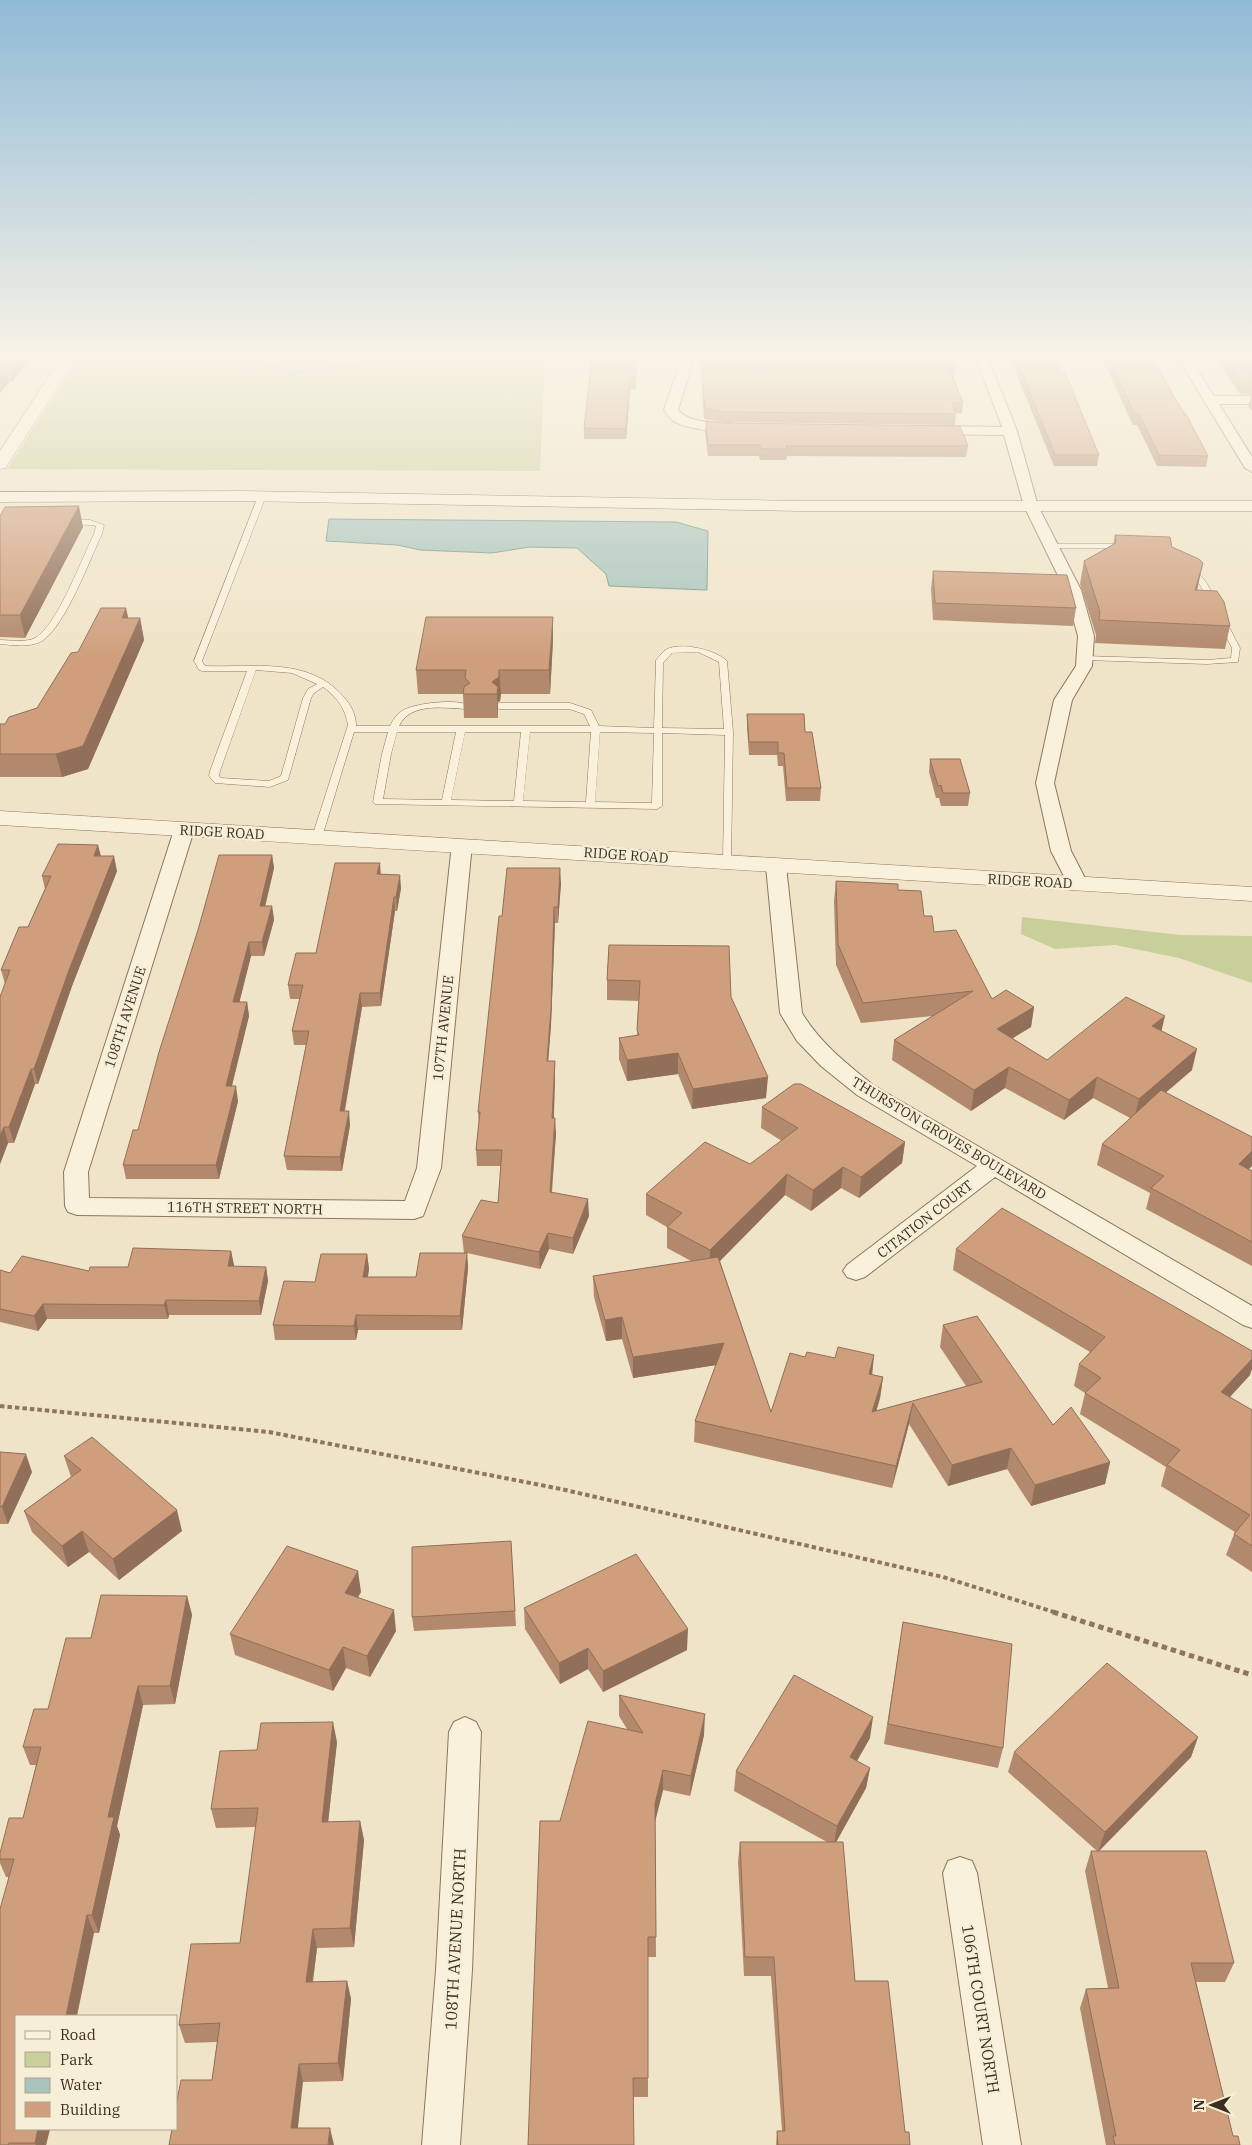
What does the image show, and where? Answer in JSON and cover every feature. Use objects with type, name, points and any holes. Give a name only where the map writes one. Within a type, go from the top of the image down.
[{"type":"main road","points":[[30,480],[246,481],[756,490],[1252,506]]},
{"type":"main road","points":[[0,497],[262,496],[809,506],[1252,490]]},
{"type":"main road","name":"RIDGE ROAD","points":[[0,818],[184,830],[462,844],[776,866],[1252,894]]},
{"type":"street","points":[[1018,458],[1029,498],[1073,590],[1086,636],[1084,666],[1063,700],[1045,783],[1061,851],[1078,884]]},
{"type":"street","name":"108TH AVENUE","points":[[77,1206],[76,1172],[184,830]]},
{"type":"street","name":"107TH AVENUE","points":[[414,1210],[429,1168],[462,844]]},
{"type":"street","name":"THURSTON GROVES BOULEVARD","points":[[776,866],[791,1014],[805,1036],[829,1061],[865,1090],[1252,1318]]},
{"type":"street","name":"CITATION COURT","points":[[856,1272],[993,1166]]},
{"type":"street","name":"116TH STREET NORTH","points":[[77,1206],[414,1210]]},
{"type":"street","name":"108TH AVENUE NORTH","points":[[441,2145],[454,1970],[465,1732]]},
{"type":"street","name":"106TH COURT NORTH","points":[[960,1873],[1002,2145]]},
{"type":"lane","points":[[262,496],[198,661],[202,668],[285,669],[312,678],[342,698],[352,715],[351,730],[317,837]]},
{"type":"lane","points":[[0,642],[30,642],[39,639],[54,623],[98,534],[100,525],[90,522],[64,522]]},
{"type":"lane","points":[[1051,546],[1113,545],[1136,547]]},
{"type":"lane","points":[[1085,658],[1207,662],[1235,660],[1236,648],[1203,584],[1182,560]]},
{"type":"lane","points":[[466,706],[424,706],[403,713],[393,729],[378,802],[657,806],[659,662],[670,651],[691,649],[710,652],[723,661],[729,732],[728,862]]},
{"type":"lane","points":[[252,669],[215,771],[214,776],[218,780],[270,784],[285,778],[307,698],[311,691],[322,684]]},
{"type":"lane","points":[[499,706],[570,706],[588,712],[596,729],[590,805]]},
{"type":"lane","points":[[446,802],[461,729]]},
{"type":"lane","points":[[518,804],[526,729]]},
{"type":"lane","points":[[351,730],[596,729],[729,732]]},
{"type":"path","points":[[0,1406],[269,1432],[561,1489],[943,1577],[1252,1675]]},
{"type":"green space","points":[[14,458],[541,458],[540,471],[7,469]]},
{"type":"green space","points":[[1022,917],[1180,935],[1252,936],[1252,983],[1179,958],[1115,945],[1055,949],[1021,934]]},
{"type":"water","points":[[329,519],[676,522],[708,531],[707,590],[609,586],[606,574],[577,548],[529,547],[492,553],[420,550],[397,545],[326,541]]},
{"type":"building","points":[[79,506],[20,615],[0,615],[0,516],[5,507]]},
{"type":"building","points":[[1115,535],[1170,537],[1172,547],[1199,559],[1203,563],[1195,590],[1217,591],[1224,602],[1230,626],[1099,620],[1100,612],[1084,561],[1116,543]]},
{"type":"building","points":[[933,571],[1067,575],[1076,608],[935,603]]},
{"type":"building","points":[[101,608],[126,608],[122,618],[140,618],[83,746],[56,754],[0,754],[0,724],[5,724],[9,717],[37,708],[71,653],[78,652]]},
{"type":"building","points":[[426,617],[553,617],[549,670],[499,670],[499,677],[492,682],[498,687],[497,694],[463,694],[464,687],[470,683],[465,678],[466,670],[416,670]]},
{"type":"building","points":[[747,714],[804,714],[805,732],[812,732],[821,788],[787,788],[784,753],[778,753],[778,742],[749,742]]},
{"type":"building","points":[[930,759],[960,759],[970,793],[943,793],[941,785],[938,786]]},
{"type":"building","points":[[58,844],[98,845],[94,856],[114,856],[69,970],[34,1069],[31,1069],[9,1127],[4,1127],[0,1136],[0,997],[10,970],[1,970],[19,927],[28,927],[51,876],[42,876]]},
{"type":"building","points":[[219,855],[272,855],[260,906],[272,906],[262,942],[249,942],[233,1002],[247,1002],[226,1086],[236,1086],[216,1165],[123,1165],[133,1130],[138,1130],[159,1052],[198,930]]},
{"type":"building","points":[[335,863],[380,863],[377,874],[400,875],[396,897],[394,897],[380,993],[360,993],[340,1111],[349,1111],[340,1157],[284,1156],[309,1031],[292,1031],[303,985],[288,985],[296,953],[316,953]]},
{"type":"building","points":[[507,868],[560,868],[558,907],[554,907],[551,1009],[547,1061],[555,1061],[552,1118],[555,1118],[550,1192],[588,1199],[573,1238],[548,1233],[539,1252],[462,1236],[481,1200],[498,1203],[502,1150],[476,1150],[480,1112],[478,1112],[499,916],[502,916]]},
{"type":"building","points":[[836,881],[898,884],[898,890],[921,891],[924,916],[932,916],[934,932],[956,930],[992,999],[1006,990],[1034,1007],[997,1029],[1047,1060],[1126,997],[1165,1016],[1152,1026],[1197,1049],[1139,1099],[1097,1077],[1069,1100],[1009,1067],[974,1090],[894,1040],[973,991],[863,1003],[838,944]]},
{"type":"building","points":[[609,945],[729,946],[731,997],[768,1077],[693,1089],[678,1053],[627,1060],[619,1038],[639,1035],[637,1030],[640,981],[607,980]]},
{"type":"building","points":[[794,1084],[801,1084],[905,1142],[861,1177],[843,1167],[813,1190],[787,1174],[710,1250],[667,1227],[682,1213],[646,1194],[705,1142],[750,1164],[798,1128],[762,1107]]},
{"type":"building","points":[[1161,1090],[1252,1137],[1252,1151],[1239,1164],[1252,1171],[1252,1242],[1151,1188],[1164,1176],[1102,1144]]},
{"type":"building","points":[[1002,1208],[1252,1351],[1252,1359],[1221,1392],[1252,1410],[1252,1546],[1234,1534],[1250,1515],[1167,1465],[1180,1450],[1085,1393],[1101,1378],[1079,1364],[1105,1337],[956,1249]]},
{"type":"building","points":[[133,1248],[231,1251],[228,1266],[266,1267],[259,1301],[166,1300],[164,1305],[43,1304],[34,1316],[0,1309],[0,1270],[10,1273],[22,1256],[89,1271],[90,1267],[128,1267]]},
{"type":"building","points":[[420,1253],[467,1253],[460,1316],[356,1315],[354,1326],[273,1325],[284,1281],[315,1282],[321,1254],[367,1254],[363,1277],[416,1277]]},
{"type":"building","points":[[718,1257],[771,1412],[790,1353],[805,1357],[807,1352],[835,1358],[838,1347],[874,1355],[869,1374],[883,1377],[872,1412],[982,1382],[943,1325],[977,1316],[1053,1425],[1071,1407],[1110,1462],[1035,1485],[1011,1448],[952,1465],[913,1403],[896,1466],[695,1421],[724,1343],[633,1357],[622,1317],[605,1320],[593,1276]]},
{"type":"building","points":[[92,1437],[177,1510],[113,1559],[82,1531],[62,1546],[24,1511],[81,1470],[64,1456]]},
{"type":"building","points":[[0,1452],[26,1454],[2,1507],[0,1506]]},
{"type":"building","points":[[511,1541],[515,1611],[412,1617],[412,1547]]},
{"type":"building","points":[[287,1546],[358,1571],[345,1593],[394,1610],[367,1656],[343,1647],[329,1670],[230,1634]]},
{"type":"building","points":[[636,1554],[688,1629],[603,1671],[588,1648],[559,1663],[524,1608]]},
{"type":"building","points":[[101,1595],[187,1596],[170,1686],[138,1686],[108,1817],[114,1817],[92,1915],[87,1915],[66,2015],[15,2015],[15,2130],[38,2130],[35,2143],[0,2145],[0,1909],[14,1859],[0,1859],[0,1853],[9,1818],[23,1818],[41,1747],[23,1747],[34,1709],[48,1709],[66,1638],[91,1638]]},
{"type":"building","points":[[903,1622],[1012,1644],[1003,1748],[888,1724]]},
{"type":"building","points":[[1107,1663],[1198,1737],[1105,1832],[1014,1752]]},
{"type":"building","points":[[794,1675],[873,1717],[850,1757],[870,1768],[837,1826],[736,1771]]},
{"type":"building","points":[[619,1695],[705,1714],[691,1776],[663,1770],[655,1804],[656,1937],[648,1937],[648,2078],[633,2078],[634,2145],[528,2145],[540,1821],[560,1821],[588,1721],[643,1733]]},
{"type":"building","points":[[333,1722],[322,1822],[360,1821],[350,1928],[313,1929],[306,1982],[347,1981],[338,2063],[299,2064],[291,2128],[330,2128],[328,2145],[169,2145],[172,2130],[178,2130],[178,2096],[181,2080],[212,2080],[220,2023],[179,2025],[191,1944],[240,1943],[258,1808],[211,1809],[220,1751],[257,1750],[261,1723]]},
{"type":"building","points":[[740,1842],[843,1842],[855,1981],[888,1981],[905,2132],[909,2132],[910,2145],[778,2145],[777,2131],[785,2131],[774,1957],[745,1957]]},
{"type":"building","points":[[1091,1851],[1206,1851],[1234,1963],[1191,1963],[1233,2136],[1238,2136],[1240,2145],[1115,2145],[1113,2136],[1116,2136],[1086,1989],[1119,1988]]}]
